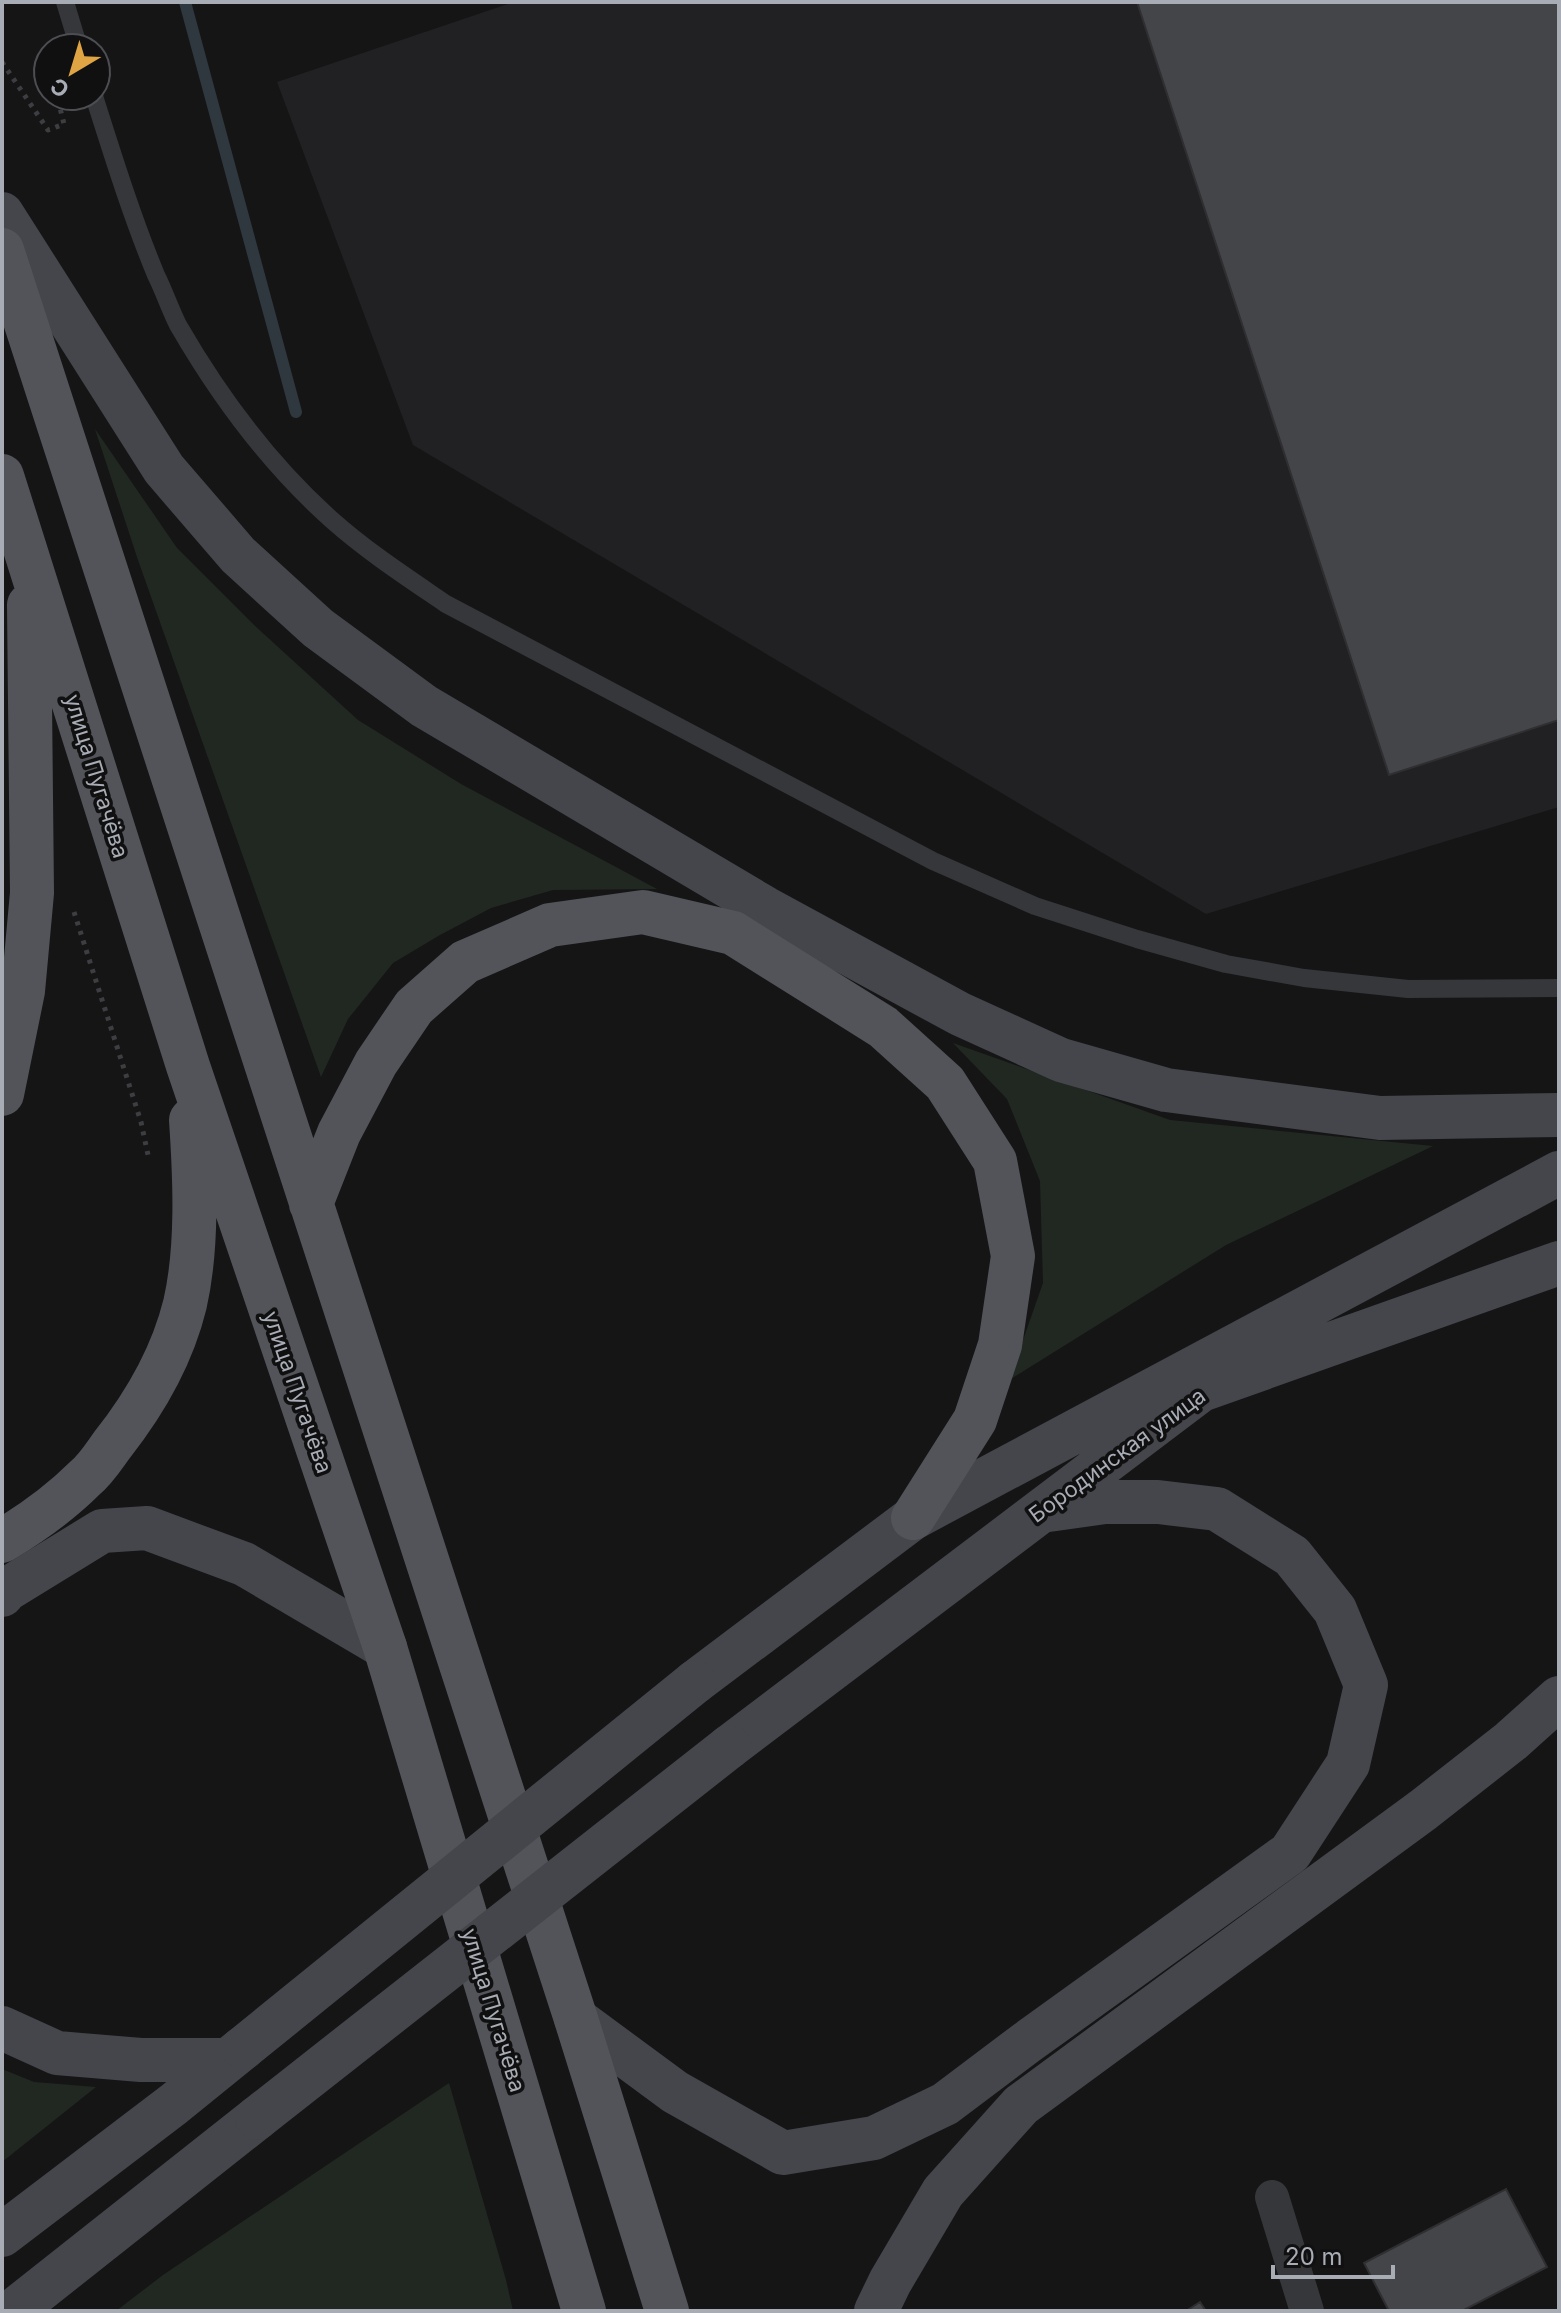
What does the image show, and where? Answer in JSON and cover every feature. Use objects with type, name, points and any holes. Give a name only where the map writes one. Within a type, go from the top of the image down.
[{"type":"main road","points":[[2,214],[164,469],[238,555],[318,628],[424,706],[765,908],[960,1014],[1061,1060],[1166,1090],[1380,1118],[1559,1115]]},
{"type":"main road","points":[[2,250],[576,2019],[667,2311]]},
{"type":"main road","name":"улица Пугачёва","points":[[2,476],[188,1066],[385,1647],[584,2311]]},
{"type":"main road","points":[[2,1094],[23,991],[32,893],[28,558]]},
{"type":"main road","points":[[311,1204],[339,1133],[376,1063],[414,1007],[465,962],[550,925],[643,912],[733,933],[883,1027],[945,1083],[995,1161],[1013,1256],[1000,1345],[975,1420],[913,1518]]},
{"type":"main road","points":[[2,1541],[37,1519],[87,1477],[154,1387],[171,1346],[185,1303],[192,1256],[194,1163],[188,1066]]},
{"type":"main road","points":[[2,2235],[235,2054],[695,1682],[913,1518],[1559,1173]]},
{"type":"main road","name":"Бородинская улица","points":[[24,2305],[729,1747],[1201,1390],[1559,1263]]},
{"type":"main road","points":[[576,2019],[675,2092],[783,2153],[874,2138],[945,2104],[1290,1853],[1348,1764],[1366,1685],[1335,1610],[1292,1556],[1217,1509],[1158,1502],[1105,1502],[1041,1511]]},
{"type":"main road","points":[[2,1595],[102,1531],[147,1528],[244,1564],[385,1647]]},
{"type":"main road","points":[[876,2311],[943,2192],[1021,2105],[1423,1810],[1511,1741],[1559,1698]]},
{"type":"main road","points":[[2,2028],[57,2053],[141,2060],[235,2054]]},
{"type":"street","points":[[1272,2197],[1307,2311]]},
{"type":"lane","points":[[65,2],[74,32]]},
{"type":"lane","points":[[99,112],[120,180],[177,323],[211,377],[248,428],[296,485],[334,522],[446,604],[933,861],[1035,906],[1226,964],[1304,978],[1408,989],[1559,988]]},
{"type":"path","points":[[2,62],[32,106]]},
{"type":"path","points":[[36,112],[48,130],[64,124],[61,112]]},
{"type":"path","points":[[72,905],[141,1122],[150,1164]]},
{"type":"shaded area","points":[[514,2],[1559,2],[1559,807],[1206,914],[413,445],[277,82]]},
{"type":"shaded area","points":[[95,429],[177,548],[254,625],[358,720],[461,784],[657,889],[553,890],[491,908],[440,935],[393,963],[348,1019],[321,1077],[138,560]]},
{"type":"shaded area","points":[[953,1043],[1170,1120],[1433,1146],[1226,1245],[1009,1380],[1043,1283],[1040,1181],[1007,1099]]},
{"type":"shaded area","points":[[2,2069],[34,2082],[96,2087],[2,2162]]},
{"type":"shaded area","points":[[449,2083],[513,2311],[116,2311],[163,2275]]},
{"type":"building","points":[[1137,2],[1559,2],[1559,720],[1389,775]]},
{"type":"building","points":[[1506,2189],[1547,2267],[1462,2311],[1389,2311],[1364,2263]]},
{"type":"building","points":[[1200,2302],[1206,2311],[1186,2311]]},
{"type":"waterway","points":[[185,2],[296,412]]}]
